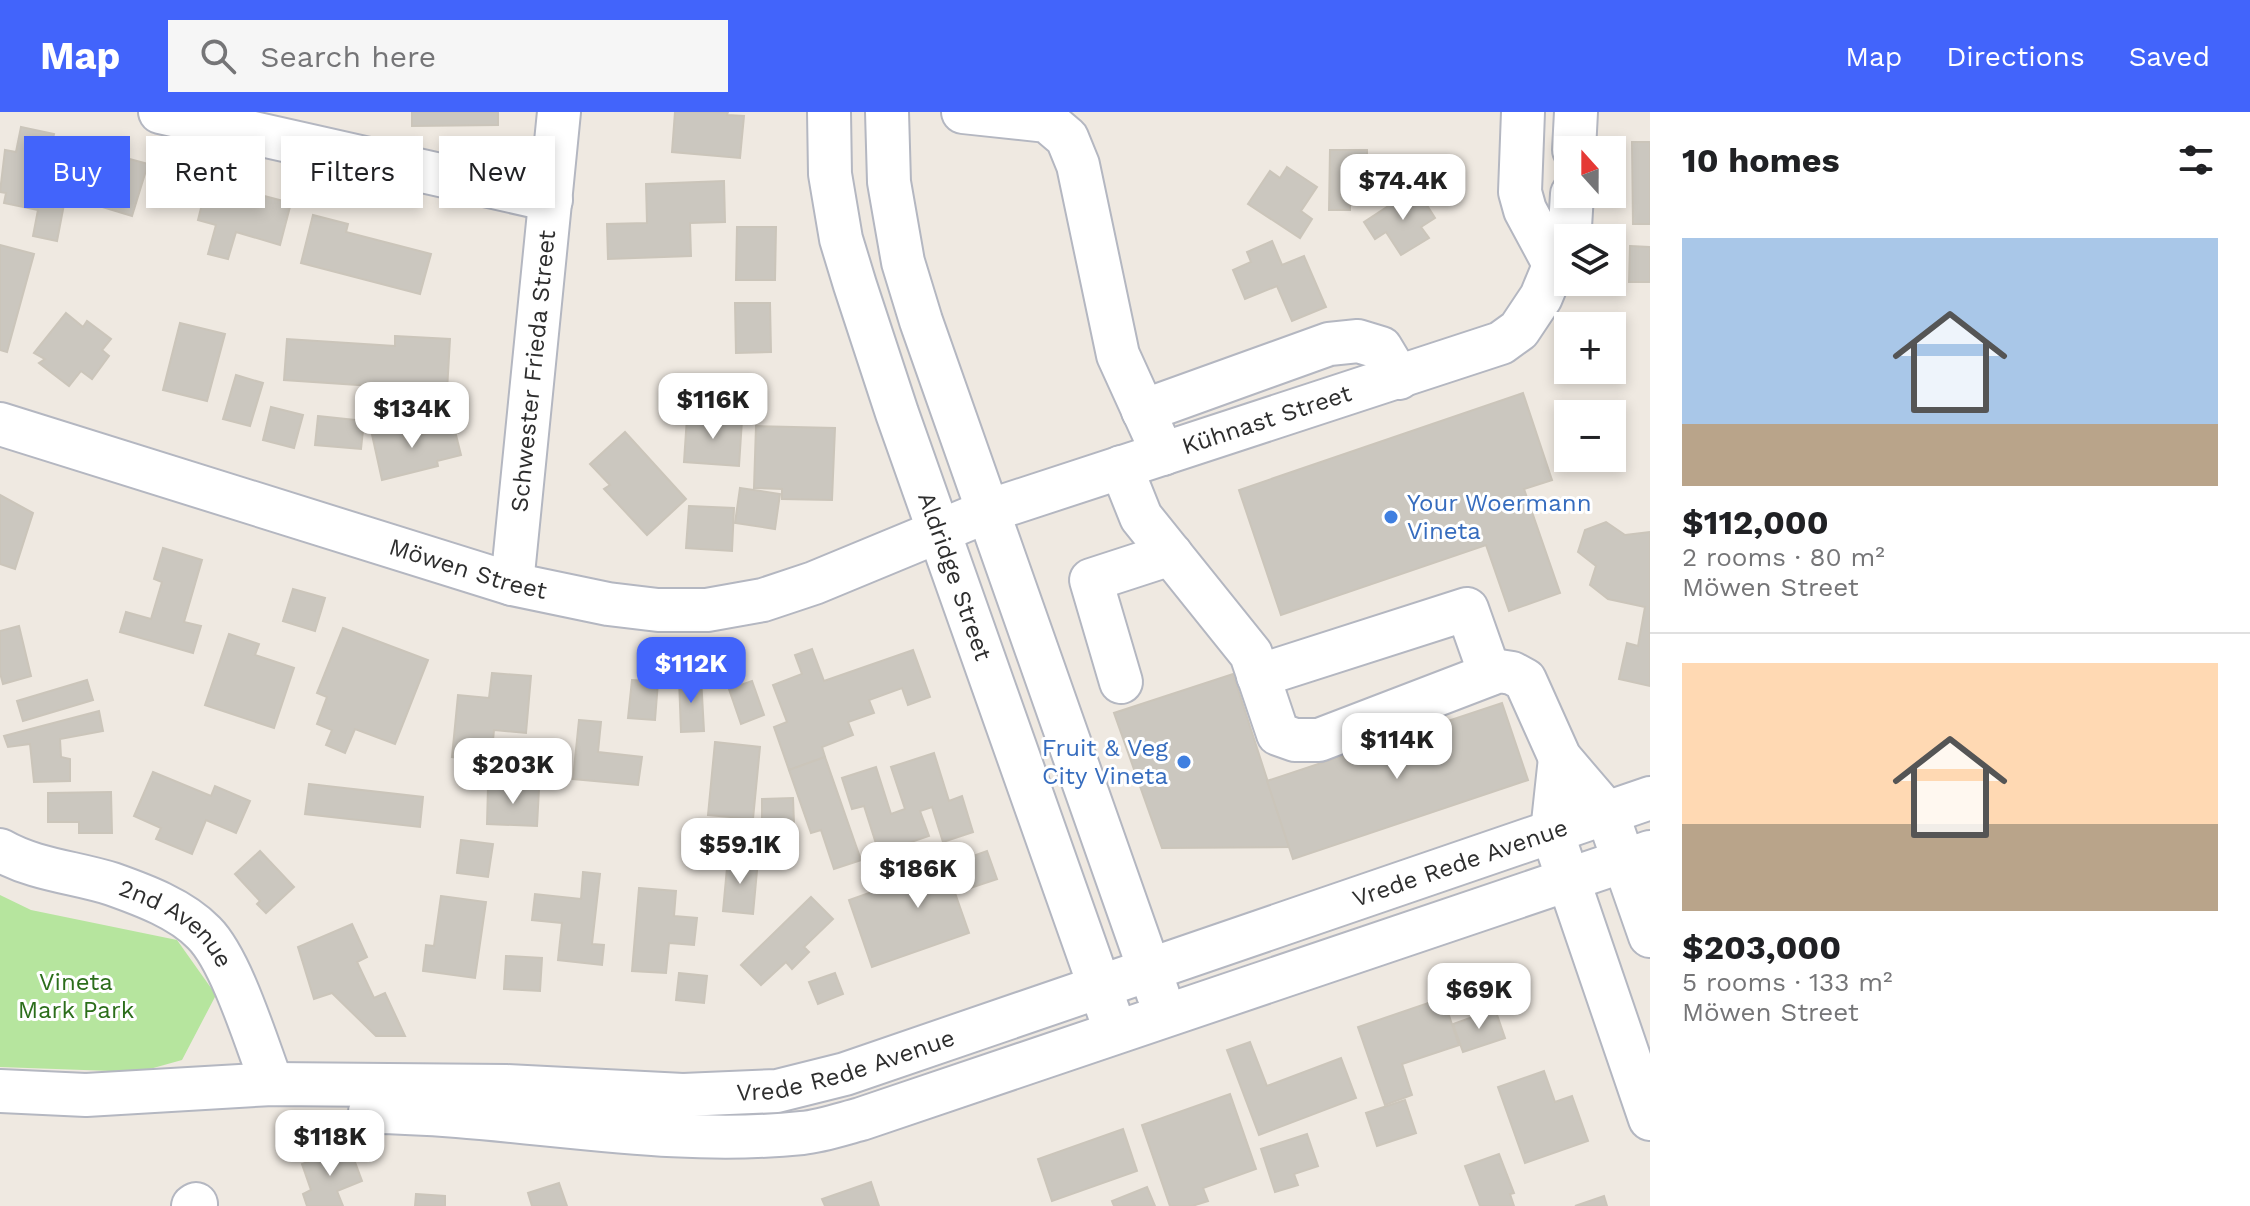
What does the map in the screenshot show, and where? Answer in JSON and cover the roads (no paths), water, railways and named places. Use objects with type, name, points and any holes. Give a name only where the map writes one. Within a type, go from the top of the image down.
[{"type":"street","points":[[160,112],[439,175]]},
{"type":"street","name":"Schwester Frieda Street","points":[[555,156],[559,112]]},
{"type":"street","name":"Aldridge Street","points":[[829,112],[830,174],[841,239],[897,413],[1116,1033]]},
{"type":"street","points":[[887,112],[889,182],[903,262],[1166,1016]]},
{"type":"street","points":[[963,112],[1047,121],[1067,138],[1078,165],[1118,355],[1163,454]]},
{"type":"street","points":[[1523,112],[1520,192],[1525,210],[1554,264]]},
{"type":"street","points":[[1575,136],[1576,112]]},
{"type":"street","name":"Schwester Frieda Street","points":[[512,584],[550,208]]},
{"type":"street","name":"Kühnast Street","points":[[940,529],[1501,343],[1519,330],[1530,316],[1554,264]]},
{"type":"street","points":[[1143,411],[1329,344],[1358,341],[1381,348],[1399,378]]},
{"type":"street","name":"Möwen Street","points":[[0,424],[512,584],[608,604],[658,610],[707,610],[763,600],[814,583],[940,529]]},
{"type":"street","points":[[1121,467],[1141,517],[1251,654],[1278,734],[1295,740],[1319,740],[1499,671],[1525,680],[1560,758],[1607,813],[1637,856],[1650,936]]},
{"type":"street","points":[[1121,682],[1091,580],[1171,554]]},
{"type":"street","points":[[1258,676],[1467,609],[1490,674]]},
{"type":"street","points":[[1560,758],[1552,832],[1650,1119]]},
{"type":"street","name":"Vrede Rede Avenue","points":[[0,1119],[75,1122],[283,1112],[683,1115],[845,1074],[1650,798]]},
{"type":"street","name":"2nd Avenue","points":[[0,850],[53,871],[110,884],[152,900],[194,923],[215,947],[238,994],[272,1084]]},
{"type":"street","name":"Vrede Rede Avenue","points":[[0,1091],[86,1095],[272,1084],[506,1086],[683,1115],[751,1137],[820,1129],[861,1119],[1637,856]]},
{"type":"place","name":"Your Woermann Vineta","points":[[1391,517]]},
{"type":"place","name":"Fruit & Veg City Vineta","points":[[1184,762]]},
{"type":"park label","name":"Vineta Mark Park","points":[[76,996]]}]
